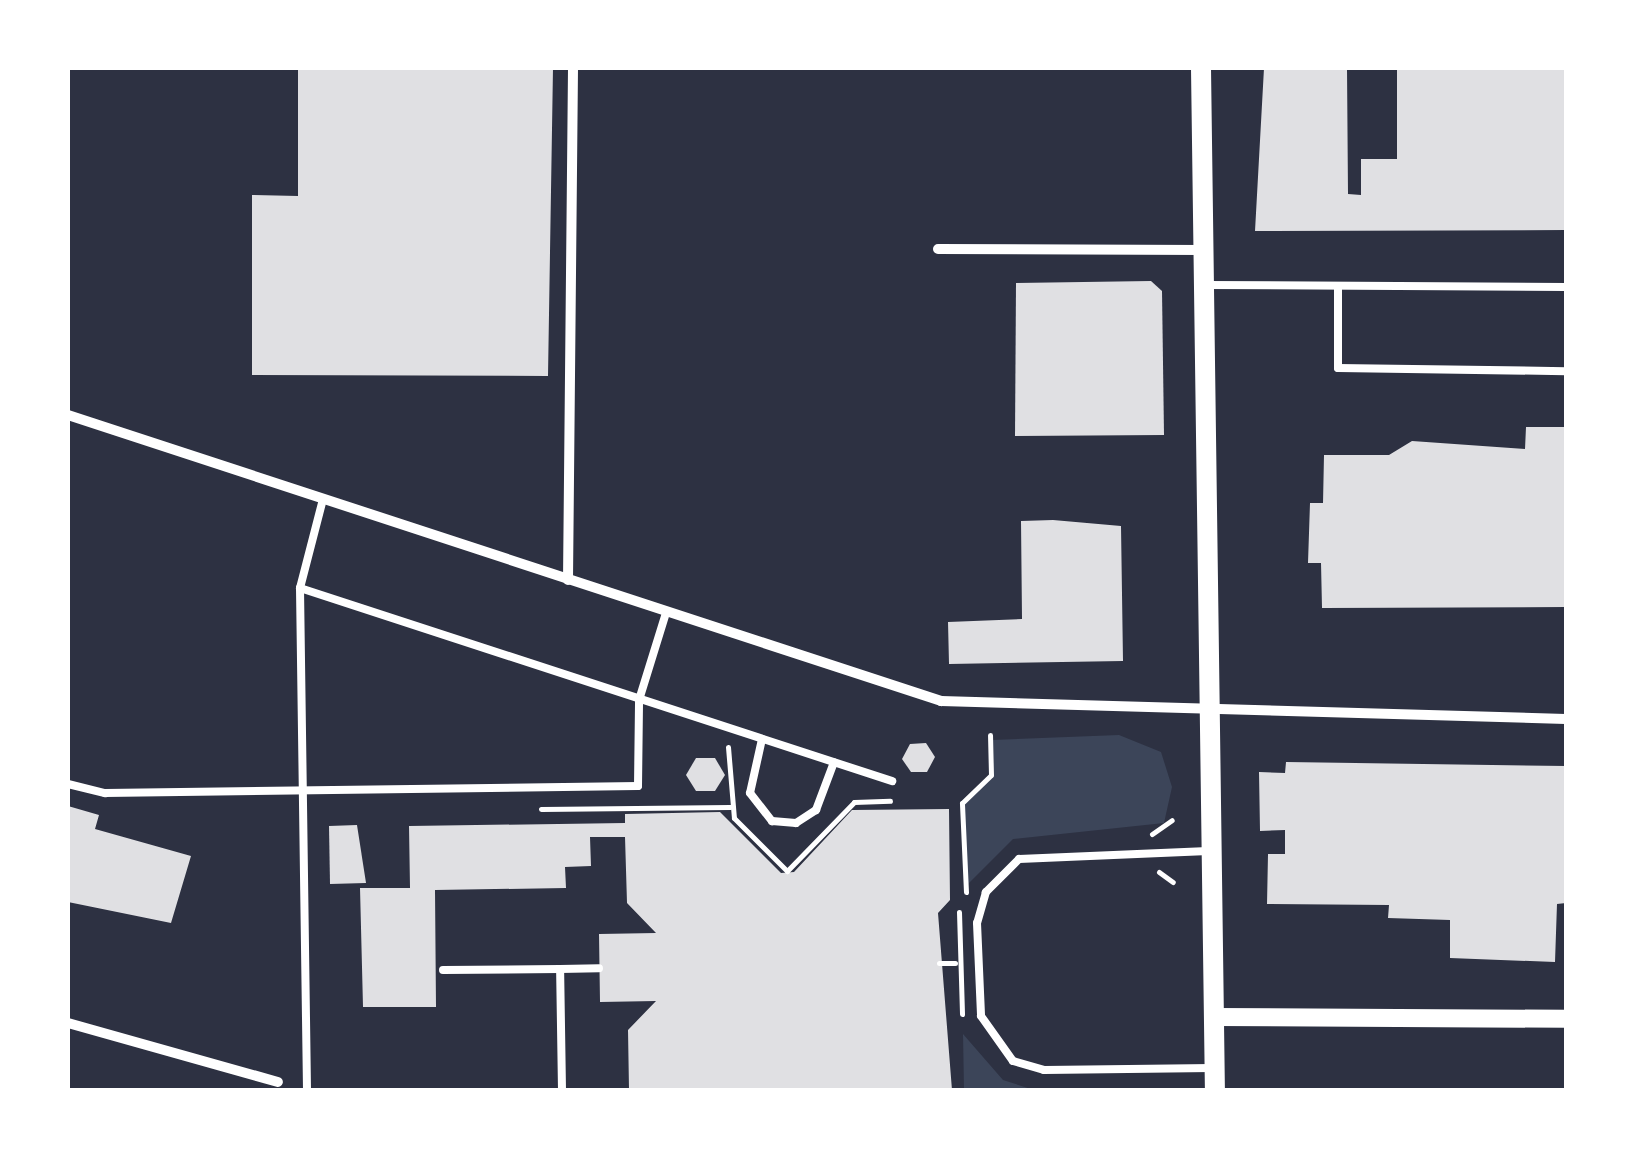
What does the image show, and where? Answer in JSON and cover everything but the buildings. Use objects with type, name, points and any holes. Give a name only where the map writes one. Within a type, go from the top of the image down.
[{"type":"main road","points":[[1201,68],[1216,1090]]},
{"type":"street","points":[[568,580],[573,68]]},
{"type":"street","points":[[938,249],[1205,250]]},
{"type":"street","points":[[68,415],[666,613],[958,704],[1566,719]]},
{"type":"street","points":[[1215,1017],[1566,1019]]},
{"type":"street","points":[[68,1023],[278,1082]]},
{"type":"lane","points":[[1204,285],[1566,287]]},
{"type":"lane","points":[[1338,286],[1338,368],[1566,372]]},
{"type":"lane","points":[[307,1090],[300,588],[323,499]]},
{"type":"lane","points":[[300,588],[892,781]]},
{"type":"lane","points":[[68,784],[106,794],[638,786],[640,700],[666,613]]},
{"type":"lane","points":[[762,739],[750,794],[772,821],[796,823],[816,810],[834,762]]},
{"type":"lane","points":[[1213,851],[1019,859],[986,892],[977,923],[981,1016],[1013,1061],[1044,1070],[1215,1068]]},
{"type":"lane","points":[[560,968],[562,1090]]},
{"type":"lane","points":[[443,970],[600,968]]},
{"type":"path","points":[[966,892],[962,803],[991,776],[990,735]]},
{"type":"path","points":[[1146,835],[1172,820]]},
{"type":"path","points":[[964,1018],[955,921],[980,869]]},
{"type":"path","points":[[939,964],[956,963]]},
{"type":"shaded area","points":[[1119,735],[1161,752],[1172,787],[1164,823],[1013,839],[966,886],[965,803],[994,776],[993,740]]},
{"type":"shaded area","points":[[963,1034],[1003,1080],[1034,1090],[964,1090]]}]
